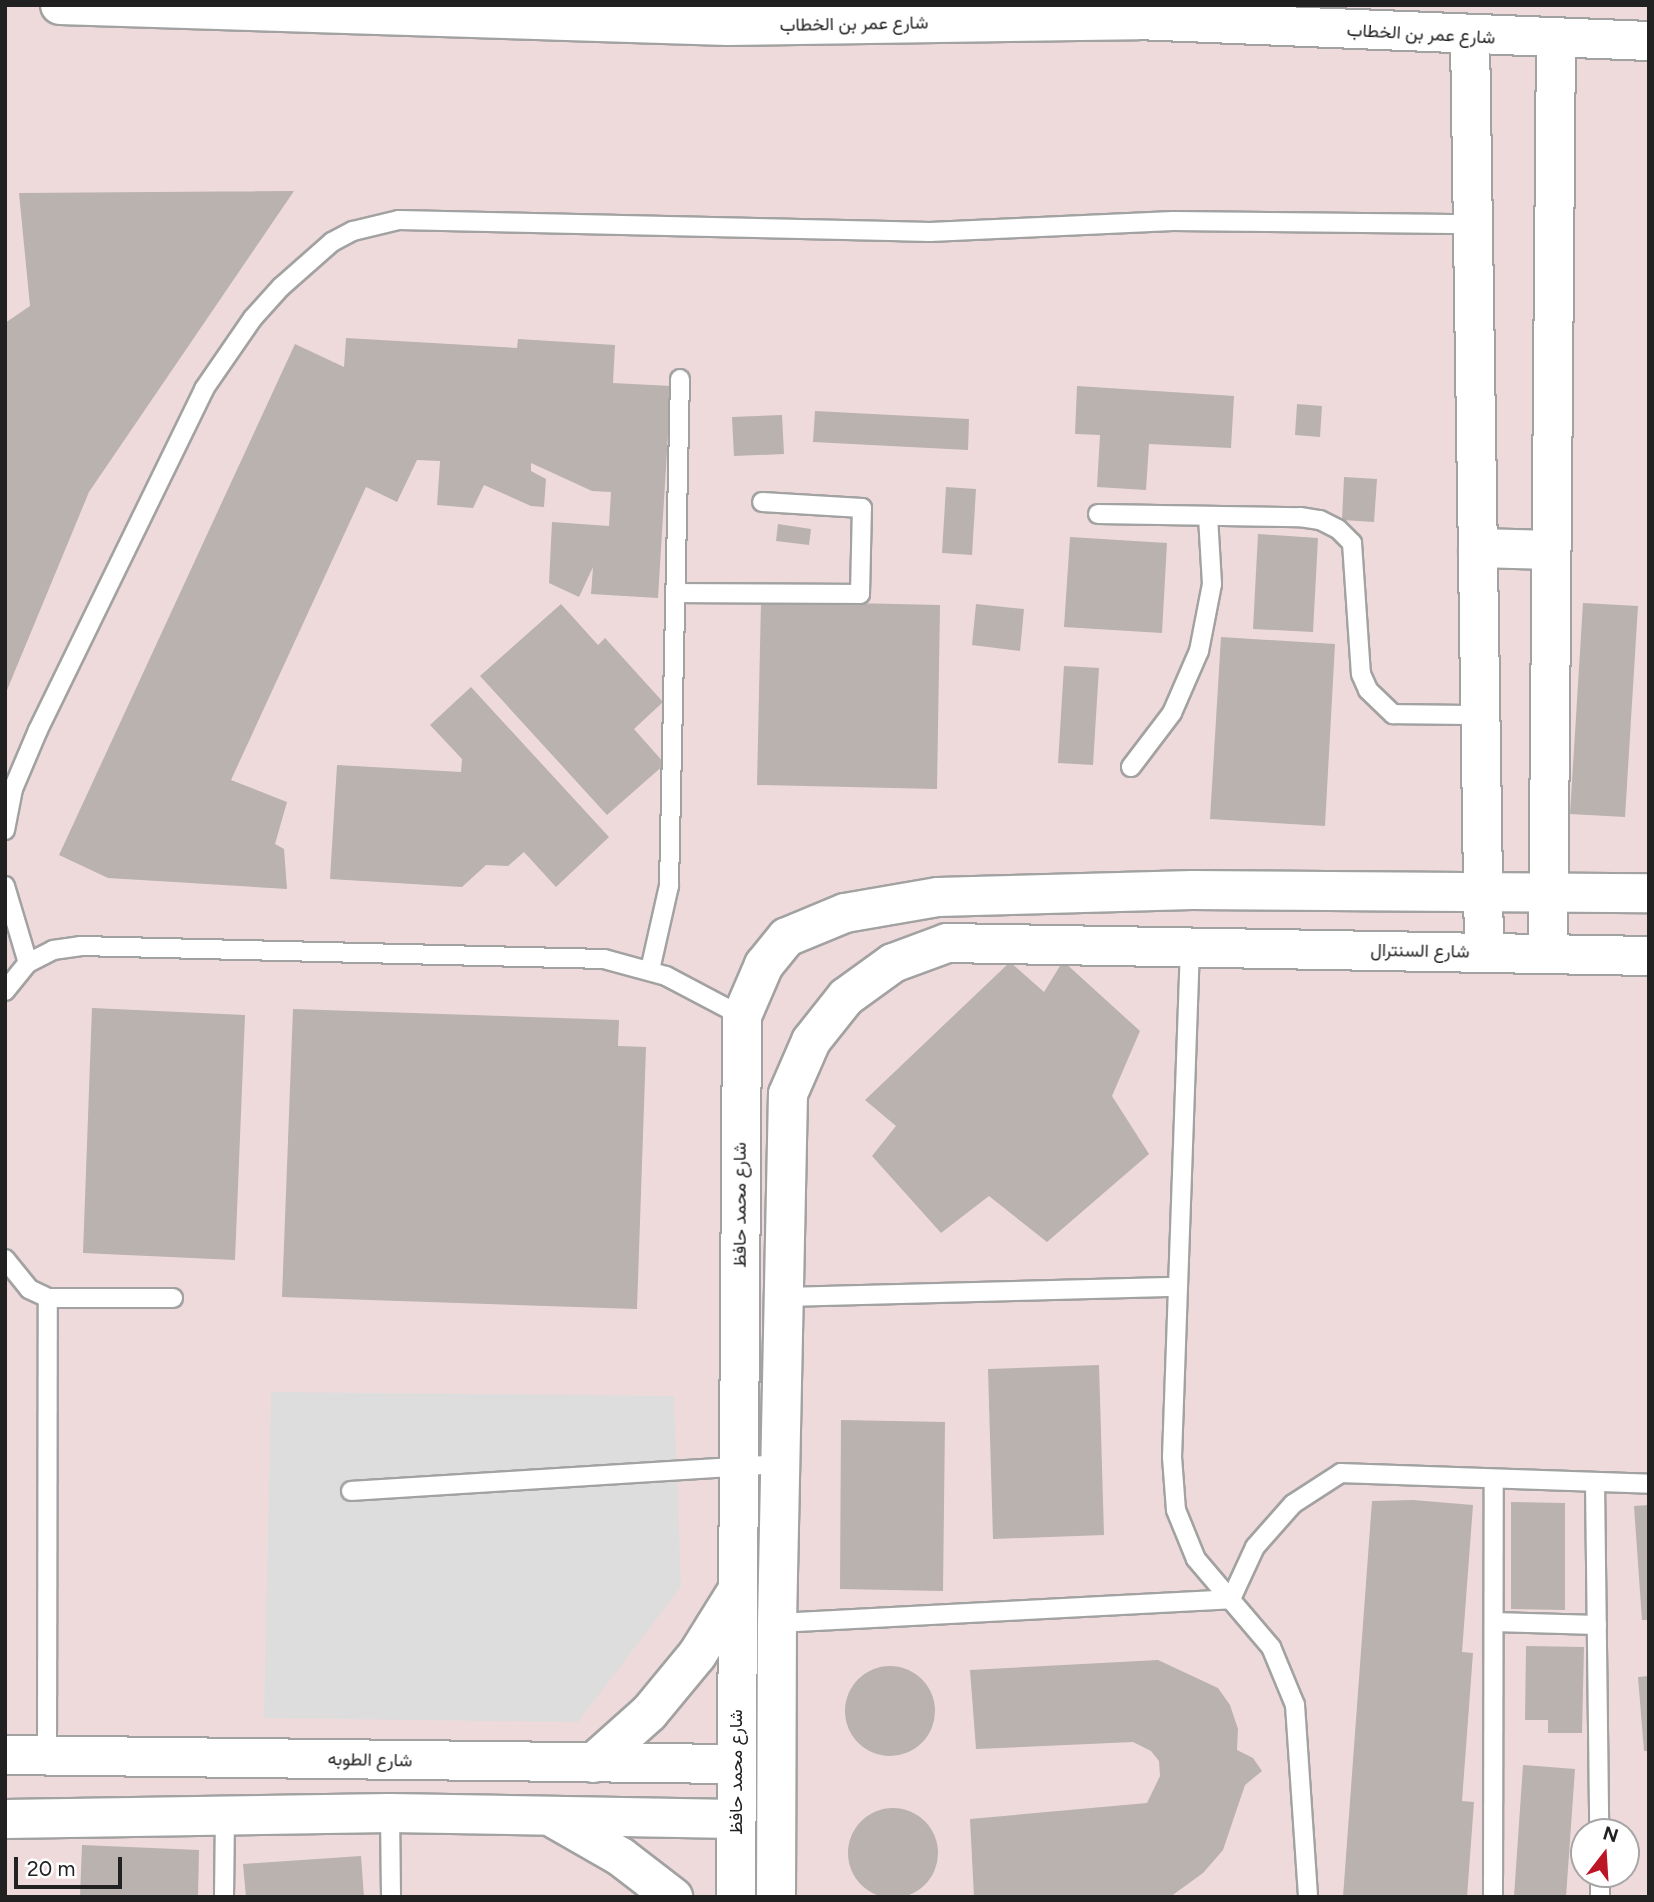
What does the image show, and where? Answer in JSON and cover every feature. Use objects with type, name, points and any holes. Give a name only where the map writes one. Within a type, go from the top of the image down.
[{"type":"street","name":"شارع عمر بن الخطاب","points":[[60,5],[728,26],[1128,13],[1470,37],[1649,41]]},
{"type":"street","points":[[728,26],[783,5]]},
{"type":"street","points":[[1470,37],[1484,953]]},
{"type":"street","points":[[1548,954],[1556,39]]},
{"type":"street","points":[[1478,548],[1551,550]]},
{"type":"street","points":[[776,1897],[777,1623],[788,1094],[811,1041],[846,997],[893,963],[947,943],[1190,947],[1192,890],[1649,893]]},
{"type":"street","name":"شارع محمد حافظ","points":[[736,1897],[742,1016],[764,965],[787,937],[845,913],[938,897],[1192,890]]},
{"type":"street","name":"شارع السنترال","points":[[1190,947],[1649,956]]},
{"type":"street","points":[[593,1763],[649,1713],[698,1655],[737,1591]]},
{"type":"street","name":"شارع الطوبه","points":[[5,1755],[736,1765]]},
{"type":"street","points":[[5,1819],[390,1813],[553,1818],[735,1819]]},
{"type":"street","points":[[553,1818],[621,1857],[673,1897]]},
{"type":"lane","points":[[5,830],[13,789],[38,730],[204,389],[253,318],[281,287],[332,242],[353,231],[399,220],[930,232],[1173,221],[1473,224]]},
{"type":"lane","points":[[650,970],[669,886],[680,379]]},
{"type":"lane","points":[[676,593],[860,594],[862,508],[762,502]]},
{"type":"lane","points":[[1098,514],[1300,517],[1320,520],[1338,529],[1352,544],[1361,674],[1368,690],[1393,714],[1481,715]]},
{"type":"lane","points":[[1131,767],[1172,713],[1199,651],[1212,584],[1208,516]]},
{"type":"lane","points":[[5,886],[16,935],[28,963]]},
{"type":"lane","points":[[5,991],[28,963],[53,950],[80,946],[604,959],[650,970],[742,1016]]},
{"type":"lane","points":[[1190,947],[1172,1457],[1176,1510],[1196,1559],[1271,1647],[1296,1705],[1308,1897]]},
{"type":"lane","points":[[5,1259],[29,1289],[48,1297],[173,1298]]},
{"type":"lane","points":[[784,1297],[1178,1287]]},
{"type":"lane","points":[[47,1755],[48,1297]]},
{"type":"lane","points":[[351,1491],[781,1464]]},
{"type":"lane","points":[[1231,1599],[1255,1547],[1277,1521],[1293,1504],[1341,1473],[1649,1484]]},
{"type":"lane","points":[[1493,1897],[1494,1479]]},
{"type":"lane","points":[[1595,1482],[1599,1818]]},
{"type":"lane","points":[[777,1623],[1231,1599]]},
{"type":"lane","points":[[1494,1622],[1597,1625]]},
{"type":"lane","points":[[390,1813],[391,1897]]},
{"type":"lane","points":[[224,1897],[225,1816]]},
{"type":"shaded area","points":[[5,5],[1649,5],[1649,1897],[5,1897]]},
{"type":"shaded area","points":[[271,1392],[674,1396],[681,1587],[578,1722],[264,1718]]},
{"type":"building","points":[[294,191],[89,492],[5,695],[5,323],[30,306],[19,193]]},
{"type":"building","points":[[346,338],[517,348],[518,339],[615,345],[613,383],[671,386],[658,598],[591,594],[593,567],[579,597],[549,583],[552,522],[609,526],[611,492],[592,491],[531,463],[531,471],[546,479],[544,507],[531,506],[484,485],[473,508],[437,505],[440,461],[417,460],[397,502],[366,487],[231,780],[287,802],[275,844],[284,849],[287,889],[108,878],[59,855],[295,344],[344,367]]},
{"type":"building","points":[[1077,386],[1234,396],[1231,448],[1149,444],[1146,490],[1097,487],[1100,435],[1075,434]]},
{"type":"building","points":[[1297,404],[1322,406],[1320,437],[1295,435]]},
{"type":"building","points":[[815,411],[969,419],[968,450],[813,442]]},
{"type":"building","points":[[782,415],[784,454],[734,456],[732,417]]},
{"type":"building","points":[[1344,477],[1377,479],[1374,522],[1342,520]]},
{"type":"building","points":[[946,487],[976,489],[972,555],[942,553]]},
{"type":"building","points":[[778,524],[811,529],[809,545],[776,541]]},
{"type":"building","points":[[1258,534],[1318,538],[1313,632],[1253,629]]},
{"type":"building","points":[[1070,537],[1167,543],[1162,633],[1064,627]]},
{"type":"building","points":[[761,601],[940,605],[937,789],[757,785]]},
{"type":"building","points":[[1583,603],[1638,606],[1625,817],[1570,814]]},
{"type":"building","points":[[561,604],[598,645],[605,638],[663,702],[634,729],[665,764],[607,815],[480,676]]},
{"type":"building","points":[[976,604],[1024,609],[1020,651],[972,645]]},
{"type":"building","points":[[1221,637],[1335,644],[1325,826],[1210,819]]},
{"type":"building","points":[[1064,666],[1099,668],[1093,765],[1058,763]]},
{"type":"building","points":[[471,687],[609,837],[556,887],[524,852],[508,866],[486,865],[462,887],[330,879],[337,765],[461,772],[462,759],[430,725]]},
{"type":"building","points":[[1063,961],[1140,1031],[1112,1096],[1149,1154],[1047,1242],[989,1196],[941,1233],[872,1156],[896,1126],[865,1100],[1010,962],[1044,992]]},
{"type":"building","points":[[92,1008],[245,1015],[235,1260],[83,1253]]},
{"type":"building","points":[[293,1009],[619,1020],[618,1046],[646,1047],[637,1309],[282,1297]]},
{"type":"building","points":[[1099,1365],[1104,1535],[993,1539],[988,1369]]},
{"type":"building","points":[[841,1420],[945,1422],[943,1591],[840,1589]]},
{"type":"building","points":[[1413,1500],[1473,1505],[1462,1652],[1473,1653],[1462,1801],[1474,1802],[1467,1897],[1343,1897],[1372,1501]]},
{"type":"building","points":[[1511,1502],[1565,1503],[1565,1610],[1511,1609]]},
{"type":"building","points":[[1649,1505],[1649,1620],[1642,1620],[1634,1506]]},
{"type":"building","points":[[1526,1646],[1584,1647],[1582,1733],[1548,1733],[1548,1720],[1525,1720]]},
{"type":"building","points":[[1158,1660],[1218,1688],[1230,1705],[1238,1729],[1237,1750],[1253,1758],[1262,1771],[1245,1785],[1223,1850],[1203,1873],[1170,1897],[974,1897],[970,1819],[1147,1803],[1160,1776],[1159,1761],[1151,1751],[1133,1742],[976,1749],[970,1670]]},
{"type":"building","points":[[881,1666],[899,1666],[915,1673],[928,1686],[935,1702],[935,1720],[928,1736],[915,1749],[899,1756],[881,1756],[865,1749],[852,1736],[845,1720],[845,1702],[852,1686],[865,1673]]},
{"type":"building","points":[[1649,1676],[1649,1751],[1644,1751],[1638,1677]]},
{"type":"building","points":[[1523,1765],[1575,1769],[1566,1897],[1514,1897]]},
{"type":"building","points":[[893,1808],[910,1811],[925,1821],[935,1836],[938,1853],[935,1870],[925,1885],[910,1895],[893,1898],[876,1895],[861,1885],[851,1870],[848,1853],[851,1836],[861,1821],[876,1811]]},
{"type":"building","points":[[82,1845],[199,1850],[198,1897],[80,1897]]},
{"type":"building","points":[[361,1856],[364,1897],[246,1897],[243,1864]]}]
